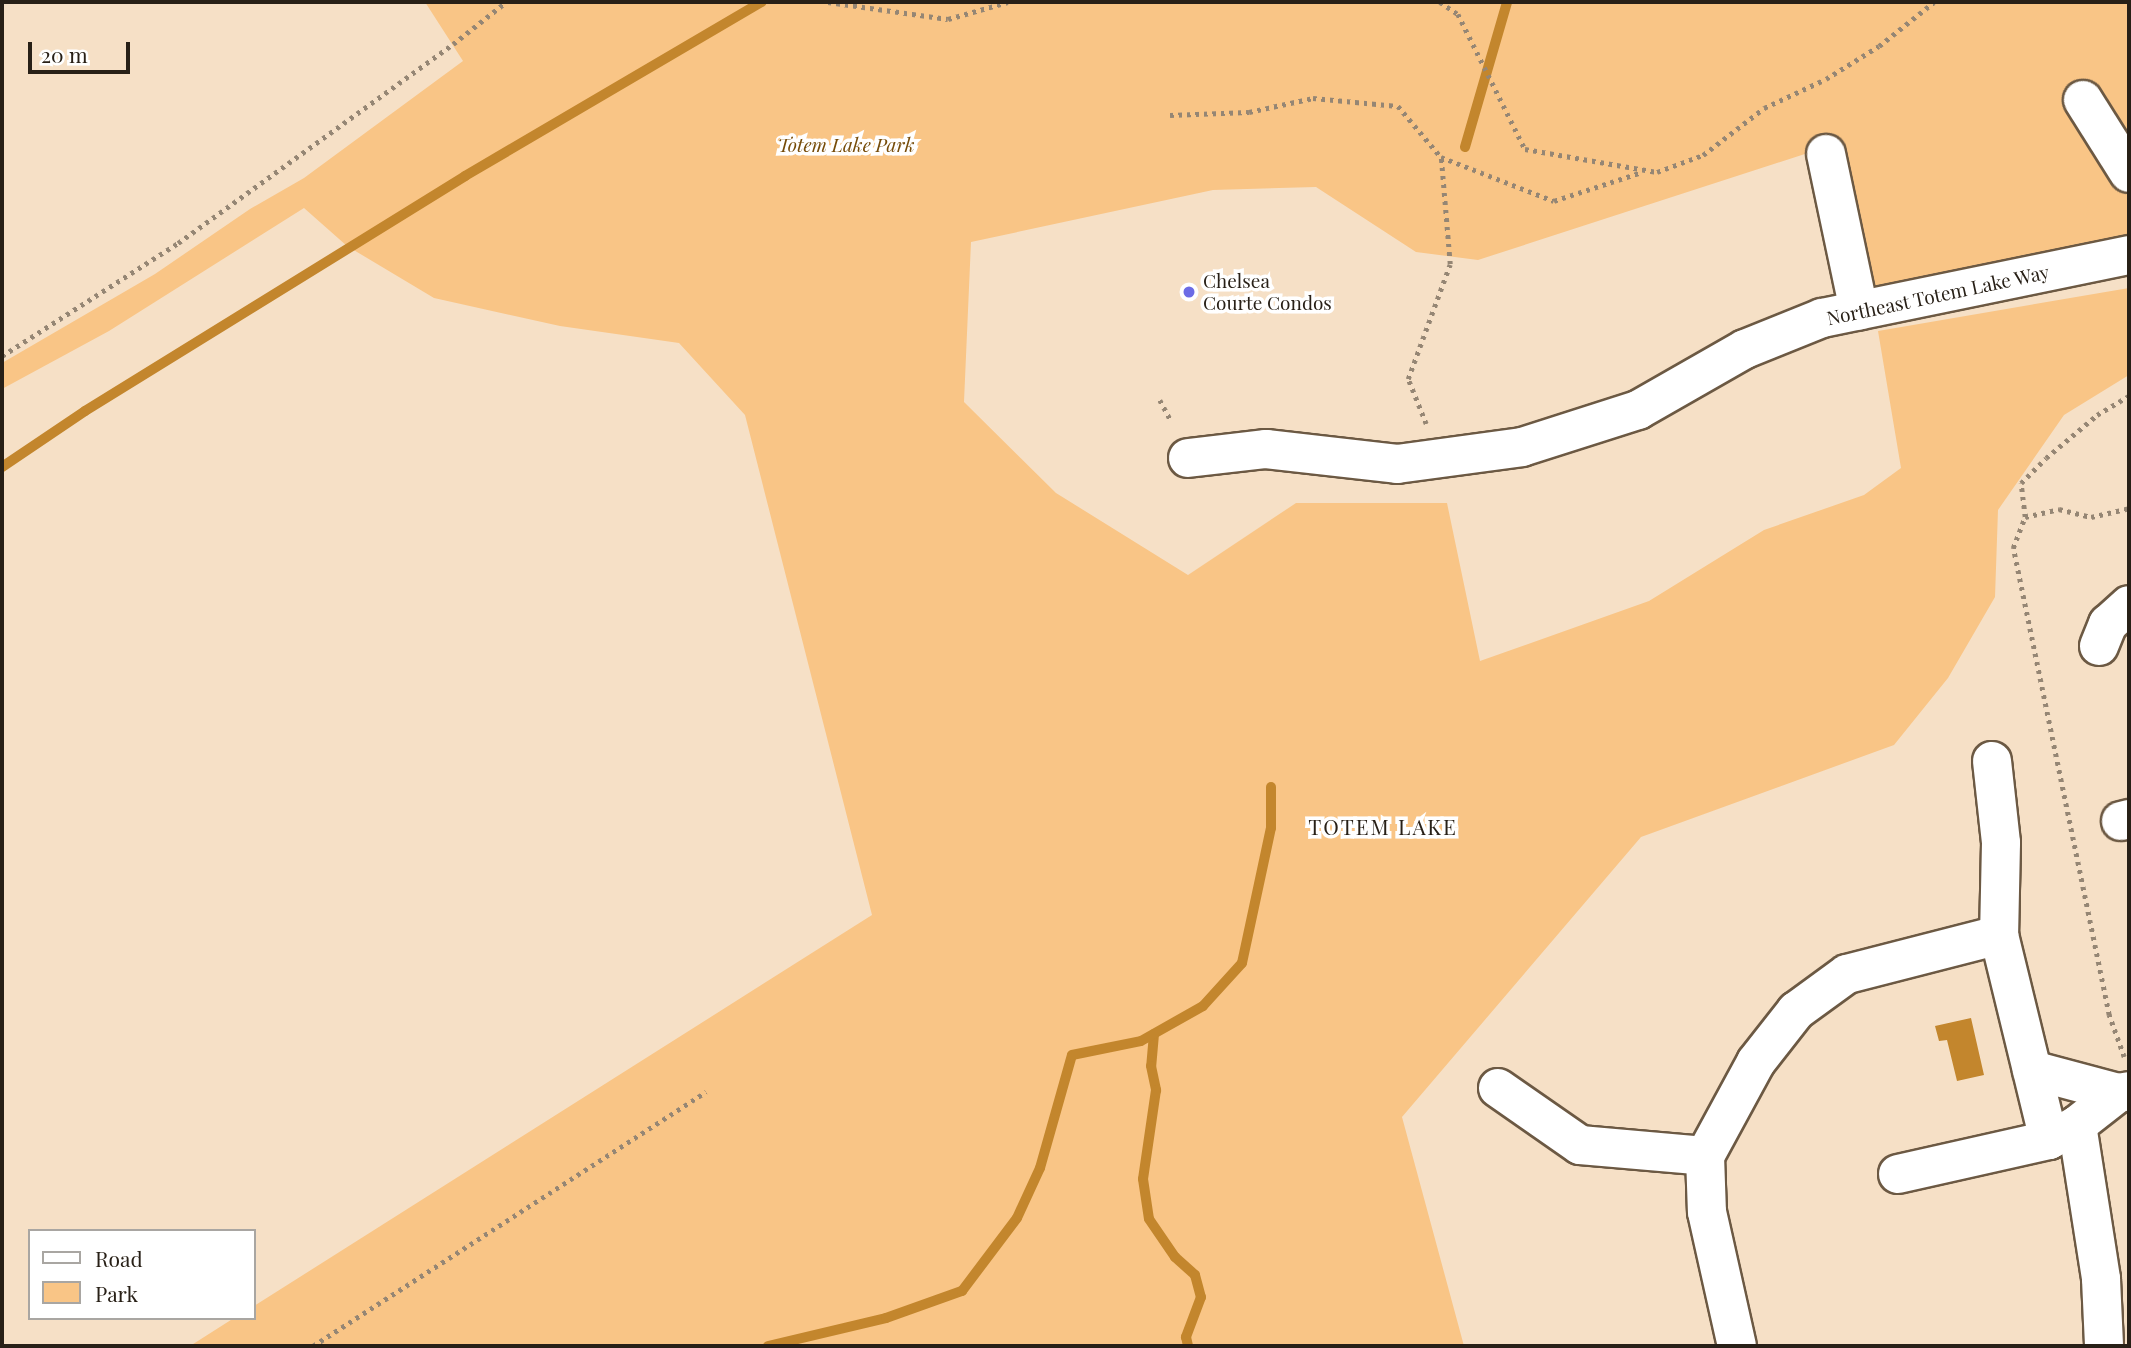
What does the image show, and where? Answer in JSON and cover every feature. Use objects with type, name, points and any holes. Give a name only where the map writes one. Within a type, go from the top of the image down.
[{"type":"street","points":[[2083,100],[2129,173]]},
{"type":"street","points":[[1826,154],[1859,311]]},
{"type":"street","name":"Northeast Totem Lake Way","points":[[1188,458],[1266,449],[1397,464],[1522,447],[1637,410],[1745,349],[1822,318],[2129,255]]},
{"type":"street","points":[[2099,646],[2108,624],[2129,606]]},
{"type":"street","points":[[1992,761],[2001,843],[1999,935],[2032,1070],[2063,1132],[2101,1279],[2104,1346]]},
{"type":"street","points":[[1737,1346],[1707,1212],[1705,1156],[1756,1062],[1796,1011],[1847,974],[1999,935]]},
{"type":"street","points":[[2032,1070],[2124,1082]]},
{"type":"street","points":[[1899,1174],[2063,1132],[2124,1082]]},
{"type":"street","points":[[1498,1088],[1580,1145],[1705,1156]]},
{"type":"path","points":[[2,355],[178,243],[453,44],[506,2]]},
{"type":"path","points":[[828,2],[948,19],[1008,2]]},
{"type":"path","points":[[1440,2],[1458,14],[1525,149],[1643,172],[1657,172],[1703,155],[1764,108],[1826,79],[1879,46],[1934,2]]},
{"type":"path","points":[[1170,115],[1249,112],[1313,98],[1398,106],[1441,157],[1554,201],[1643,172]]},
{"type":"path","points":[[1440,458],[1408,379],[1450,264],[1441,157]]},
{"type":"path","points":[[2124,1082],[2013,548],[2025,517],[2021,484],[2046,458],[2097,415],[2129,396]]},
{"type":"path","points":[[1160,400],[1170,419]]},
{"type":"path","points":[[2025,517],[2059,509],[2091,516],[2129,508]]},
{"type":"path","points":[[313,1346],[706,1092]]},
{"type":"green space","name":"Totem Lake Park","points":[[425,2],[2129,2],[2129,243],[1848,297],[1811,152],[1478,260],[1416,252],[1316,187],[1213,190],[971,242],[964,402],[1056,493],[1188,575],[1296,503],[1447,503],[1480,661],[1649,601],[1764,530],[1864,495],[1901,468],[1878,331],[2129,288],[2129,375],[2064,415],[1998,510],[1995,597],[1948,678],[1894,745],[1641,837],[1402,1117],[1464,1346],[190,1346],[231,1320],[256,1320],[256,1305],[872,915],[745,415],[679,343],[560,326],[434,298],[347,246],[304,208],[109,331],[2,389],[2,363],[155,274],[250,209],[304,178],[463,61]]},
{"type":"shaded area","points":[[1971,1018],[1984,1075],[1957,1081],[1947,1040],[1939,1041],[1935,1026]]},
{"type":"waterway","points":[[2,467],[85,411],[465,176],[762,2]]},
{"type":"waterway","points":[[1465,147],[1507,2]]},
{"type":"waterway","points":[[768,1346],[886,1318],[962,1291],[1017,1218],[1040,1168],[1072,1055],[1141,1041],[1203,1006],[1242,963],[1271,828],[1271,787]]},
{"type":"waterway","points":[[1154,1034],[1151,1066],[1156,1090],[1143,1179],[1149,1219],[1175,1257],[1195,1275],[1201,1297],[1186,1337],[1188,1346]]},
{"type":"place","name":"Chelsea Courte Condos","points":[[1189,292]]},
{"type":"district","name":"TOTEM LAKE","points":[[1383,826]]}]
